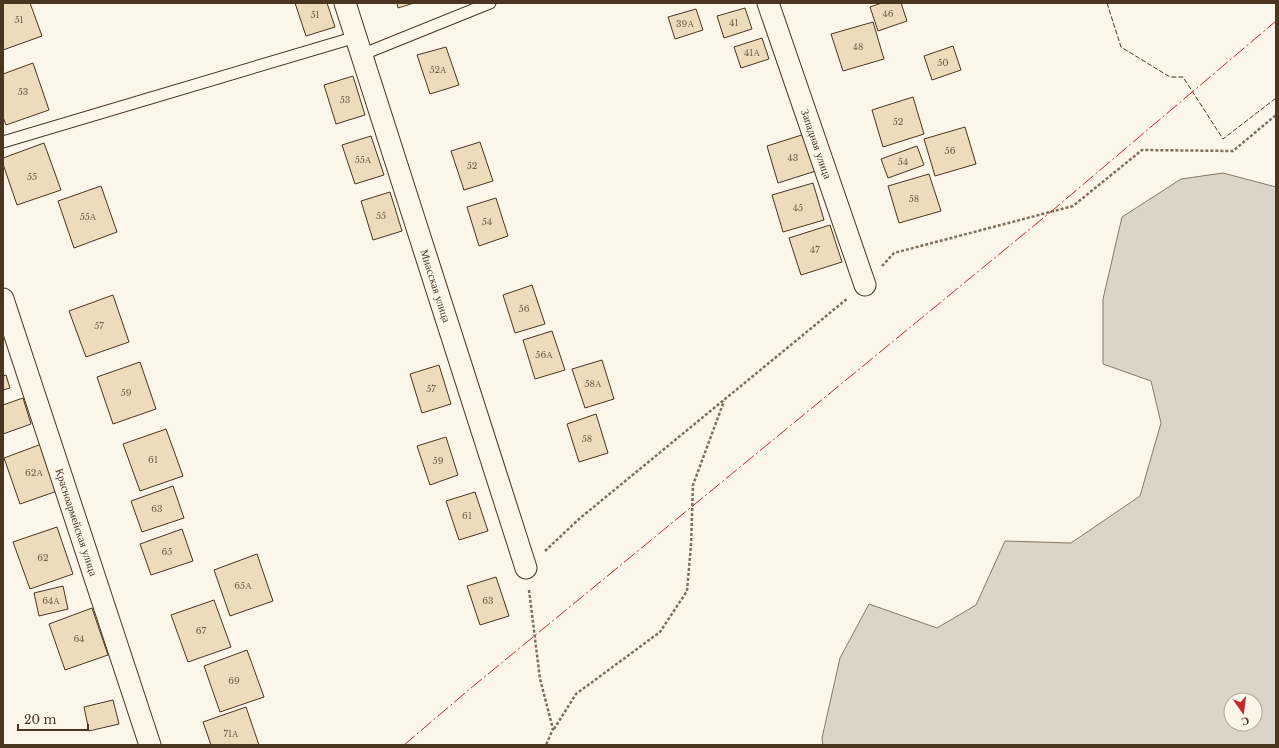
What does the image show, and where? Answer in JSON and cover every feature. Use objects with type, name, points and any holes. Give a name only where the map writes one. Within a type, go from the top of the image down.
[{"type":"street","name":"Миасская улица","points":[[345,3],[526,568]]},
{"type":"street","name":"Западная улица","points":[[768,3],[864,285]]},
{"type":"street","name":"Красноармейская улица","points":[[3,299],[150,745]]},
{"type":"lane","points":[[3,142],[358,46],[490,3]]},
{"type":"path","points":[[553,729],[540,679],[526,568],[579,519],[864,285],[894,252],[1073,206],[1142,150],[1233,151],[1276,115]]},
{"type":"path","points":[[546,745],[553,729],[576,694],[660,632],[687,591],[691,545],[693,485],[724,401]]},
{"type":"shaded area","points":[[1223,173],[1276,187],[1276,745],[823,745],[822,738],[840,658],[869,604],[937,628],[976,605],[1005,541],[1071,543],[1140,496],[1161,423],[1151,381],[1103,364],[1103,299],[1122,217],[1181,179]]},
{"type":"building","points":[[3,3],[30,3],[42,36],[3,50]]},
{"type":"building","points":[[295,3],[327,3],[335,27],[306,36]]},
{"type":"building","points":[[397,3],[414,3],[398,8]]},
{"type":"building","points":[[882,3],[901,3],[907,21],[878,31],[870,7]]},
{"type":"building","points":[[745,8],[752,29],[724,38],[717,16]]},
{"type":"building","points":[[696,9],[703,30],[675,39],[668,17]]},
{"type":"building","points":[[873,22],[884,59],[843,71],[831,34]]},
{"type":"building","points":[[762,38],[769,59],[741,68],[734,47]]},
{"type":"building","points":[[953,46],[961,70],[932,80],[924,56]]},
{"type":"building","points":[[446,47],[459,85],[430,94],[417,55]]},
{"type":"building","points":[[33,63],[49,110],[6,125],[3,117],[3,74]]},
{"type":"building","points":[[353,76],[365,115],[336,124],[324,85]]},
{"type":"building","points":[[913,97],[924,134],[883,147],[872,110]]},
{"type":"building","points":[[965,127],[976,164],[935,176],[924,139]]},
{"type":"building","points":[[808,133],[819,170],[778,183],[767,146]]},
{"type":"building","points":[[371,136],[384,175],[355,184],[342,145]]},
{"type":"building","points":[[480,142],[493,181],[464,190],[451,151]]},
{"type":"building","points":[[44,143],[61,190],[17,205],[3,164],[3,158]]},
{"type":"building","points":[[917,146],[924,165],[888,178],[881,159]]},
{"type":"building","points":[[929,174],[941,211],[899,223],[888,186]]},
{"type":"building","points":[[813,183],[824,220],[783,232],[772,195]]},
{"type":"building","points":[[101,186],[117,232],[74,248],[58,201]]},
{"type":"building","points":[[390,192],[402,231],[373,240],[361,201]]},
{"type":"building","points":[[496,198],[508,236],[479,246],[467,207]]},
{"type":"building","points":[[830,225],[842,262],[801,275],[789,238]]},
{"type":"building","points":[[532,285],[545,324],[515,333],[503,295]]},
{"type":"building","points":[[113,295],[129,342],[86,357],[69,311]]},
{"type":"building","points":[[552,331],[565,370],[535,379],[523,340]]},
{"type":"building","points":[[602,360],[614,399],[585,408],[572,369]]},
{"type":"building","points":[[140,362],[156,409],[113,424],[97,377]]},
{"type":"building","points":[[439,365],[451,404],[422,413],[410,374]]},
{"type":"building","points":[[6,375],[10,388],[3,390],[3,376]]},
{"type":"building","points":[[23,398],[31,424],[3,434],[3,405]]},
{"type":"building","points":[[596,414],[608,453],[579,462],[567,424]]},
{"type":"building","points":[[166,429],[183,476],[140,491],[123,444]]},
{"type":"building","points":[[446,437],[458,475],[430,485],[417,446]]},
{"type":"building","points":[[47,442],[63,489],[20,504],[4,458]]},
{"type":"building","points":[[173,486],[184,518],[142,532],[131,501]]},
{"type":"building","points":[[475,492],[488,531],[459,540],[446,501]]},
{"type":"building","points":[[57,527],[73,574],[30,589],[13,542]]},
{"type":"building","points":[[182,529],[193,561],[151,575],[140,544]]},
{"type":"building","points":[[257,554],[273,601],[230,616],[214,570]]},
{"type":"building","points":[[496,577],[509,616],[480,625],[467,586]]},
{"type":"building","points":[[63,586],[68,609],[39,616],[34,593]]},
{"type":"building","points":[[214,600],[231,647],[188,662],[171,615]]},
{"type":"building","points":[[92,608],[108,655],[65,670],[49,624]]},
{"type":"building","points":[[247,650],[264,697],[220,712],[204,666]]},
{"type":"building","points":[[113,700],[119,724],[89,731],[84,707]]},
{"type":"building","points":[[246,707],[259,745],[211,745],[203,722]]},
{"type":"fence","points":[[1107,3],[1121,47],[1170,77],[1183,77],[1223,139],[1276,98]]},
{"type":"power","points":[[404,745],[471,688],[1053,210],[1276,21]]}]
